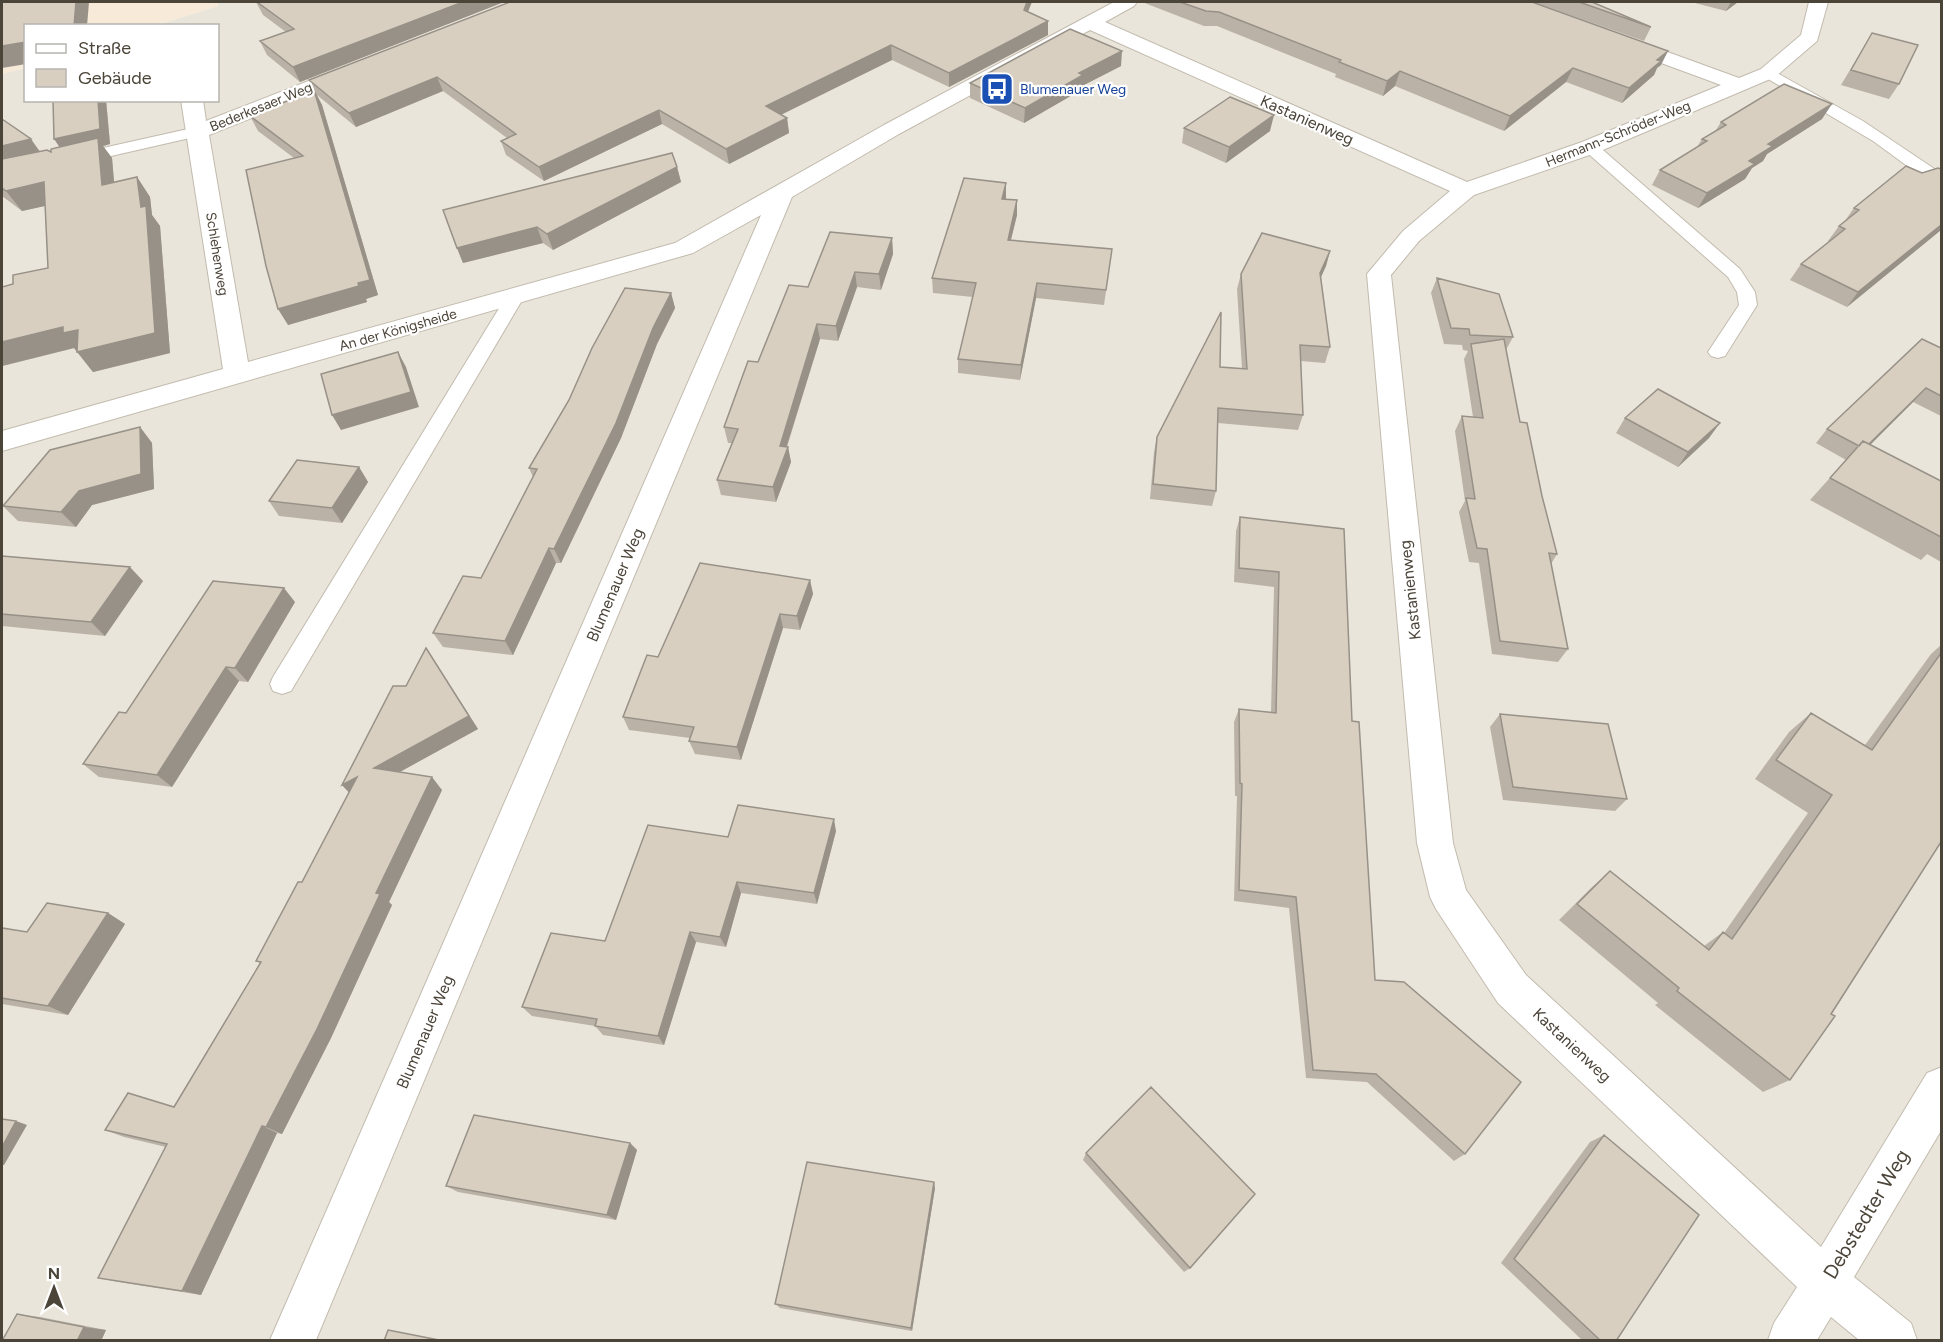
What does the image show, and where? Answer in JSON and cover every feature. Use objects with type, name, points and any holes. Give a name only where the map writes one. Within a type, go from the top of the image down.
[{"type":"street","points":[[783,191],[931,107],[1127,2]]},
{"type":"street","name":"Hermann-Schröder-Weg","points":[[1466,190],[1590,147],[1768,73],[1810,36],[1818,2]]},
{"type":"street","name":"Kastanienweg","points":[[1089,22],[1466,190],[1411,236],[1379,273],[1435,843],[1449,897],[1512,989],[1825,1282],[1893,1341]]},
{"type":"street","points":[[1609,37],[1740,85]]},
{"type":"street","name":"Bederkesaer Weg","points":[[197,132],[374,62]]},
{"type":"street","name":"Schlehenweg","points":[[192,102],[237,375]]},
{"type":"street","name":"An der Königsheide","points":[[2,441],[684,248],[734,223],[783,191]]},
{"type":"street","name":"Blumenauer Weg","points":[[293,1341],[783,191]]},
{"type":"street","name":"Debstedter Weg","points":[[1791,1341],[1941,1088]]},
{"type":"lane","points":[[1768,73],[1874,132],[1909,155],[1941,183]]},
{"type":"lane","points":[[59,163],[197,132]]},
{"type":"lane","points":[[1590,147],[1734,273],[1741,284],[1749,299],[1748,305],[1718,352]]},
{"type":"lane","points":[[282,684],[515,297]]},
{"type":"shaded area","points":[[2,2],[218,2],[218,6],[160,24],[24,24],[24,68],[2,74]]},
{"type":"shaded area","points":[[218,2],[1941,2],[1941,1340],[2,1340],[2,74],[24,68],[24,102],[219,102],[219,24],[160,24],[218,6]]},
{"type":"building","points":[[2,2],[76,2],[74,24],[24,24],[24,42],[2,46]]},
{"type":"building","points":[[257,2],[463,2],[293,67],[260,41],[294,29]]},
{"type":"building","points":[[510,2],[1027,2],[1024,10],[1048,21],[949,73],[891,45],[766,106],[787,118],[726,149],[659,110],[539,167],[501,141],[516,134],[437,77],[349,113],[309,80]]},
{"type":"building","points":[[1180,2],[1532,2],[1668,51],[1657,60],[1661,61],[1629,88],[1573,68],[1510,116],[1400,71],[1387,81],[1339,62],[1341,60],[1219,12],[1206,11]]},
{"type":"building","points":[[1579,2],[1592,2],[1651,27]]},
{"type":"building","points":[[1070,29],[1122,51],[1079,73],[1083,75],[1025,108],[970,83]]},
{"type":"building","points":[[1872,33],[1918,45],[1899,84],[1851,70]]},
{"type":"building","points":[[1784,84],[1832,104],[1768,144],[1773,146],[1749,161],[1755,164],[1707,193],[1660,170],[1707,141],[1702,139],[1726,125],[1721,122]]},
{"type":"building","points":[[314,90],[370,280],[358,283],[359,286],[278,309],[266,266],[246,170],[303,156],[250,116]]},
{"type":"building","points":[[1230,97],[1274,115],[1229,147],[1184,128]]},
{"type":"building","points":[[53,102],[98,102],[100,129],[54,139]]},
{"type":"building","points":[[2,119],[31,139],[2,146]]},
{"type":"building","points":[[98,138],[102,185],[137,177],[141,207],[146,206],[155,333],[77,352],[78,330],[63,333],[63,327],[2,342],[2,287],[13,284],[13,275],[48,268],[44,182],[6,191],[2,188],[2,159],[47,150],[51,152],[51,149]]},
{"type":"building","points":[[672,153],[677,167],[547,234],[537,227],[457,248],[443,210]]},
{"type":"building","points":[[1906,166],[1922,173],[1941,169],[1941,225],[1858,292],[1801,264],[1845,229],[1839,226],[1859,210],[1854,208]]},
{"type":"building","points":[[964,178],[1006,183],[1002,199],[1017,200],[1008,240],[1112,249],[1106,290],[1037,283],[1021,365],[958,359],[976,283],[932,278]]},
{"type":"building","points":[[830,232],[892,238],[879,274],[855,272],[836,326],[817,324],[780,446],[788,447],[773,487],[717,480],[738,429],[724,427],[748,361],[758,362],[789,285],[808,287]]},
{"type":"building","points":[[1262,233],[1330,251],[1320,273],[1330,347],[1300,345],[1303,415],[1218,408],[1216,491],[1153,484],[1157,437],[1221,312],[1220,367],[1247,369],[1241,274]]},
{"type":"building","points":[[1437,278],[1499,294],[1513,337],[1470,335],[1469,329],[1451,328]]},
{"type":"building","points":[[625,288],[671,293],[653,328],[616,423],[554,549],[549,548],[505,641],[433,633],[463,576],[481,578],[537,469],[529,468],[569,400],[592,348]]},
{"type":"building","points":[[1504,339],[1520,422],[1527,423],[1557,554],[1549,553],[1568,649],[1500,641],[1487,549],[1477,548],[1466,498],[1475,499],[1462,416],[1483,418],[1471,344]]},
{"type":"building","points":[[1922,339],[1941,348],[1941,396],[1926,388],[1869,444],[1863,441],[1859,446],[1827,429]]},
{"type":"building","points":[[398,352],[411,392],[332,415],[321,374]]},
{"type":"building","points":[[1658,389],[1720,423],[1688,452],[1625,418]]},
{"type":"building","points":[[140,427],[141,474],[79,491],[61,512],[3,506],[50,450]]},
{"type":"building","points":[[1863,441],[1941,481],[1941,537],[1830,478]]},
{"type":"building","points":[[297,460],[359,467],[332,508],[269,501]]},
{"type":"building","points":[[1240,517],[1344,529],[1352,721],[1359,722],[1375,980],[1404,982],[1521,1082],[1465,1154],[1376,1074],[1313,1070],[1296,897],[1239,890],[1242,784],[1240,783],[1239,709],[1276,713],[1279,572],[1239,568]]},
{"type":"building","points":[[2,556],[130,567],[91,622],[2,614]]},
{"type":"building","points":[[700,563],[810,580],[797,616],[780,614],[737,747],[689,741],[694,727],[623,717],[647,655],[658,657]]},
{"type":"building","points":[[213,581],[284,588],[235,668],[226,667],[157,775],[83,764],[119,712],[126,713]]},
{"type":"building","points":[[426,648],[469,716],[374,768],[432,777],[376,893],[380,894],[317,1029],[266,1127],[262,1126],[182,1291],[98,1278],[167,1144],[105,1130],[128,1093],[174,1107],[261,962],[256,961],[298,882],[302,882],[357,777],[342,785],[393,686],[406,686]]},
{"type":"building","points":[[1941,653],[1941,842],[1831,1014],[1835,1016],[1790,1080],[1677,991],[1679,988],[1577,904],[1610,871],[1709,950],[1723,932],[1732,939],[1832,795],[1776,760],[1811,713],[1872,750]]},
{"type":"building","points":[[1500,714],[1608,724],[1627,799],[1513,787]]},
{"type":"building","points":[[738,805],[834,819],[814,893],[737,882],[720,937],[690,932],[658,1036],[595,1026],[597,1019],[522,1007],[551,933],[605,941],[648,825],[728,837]]},
{"type":"building","points":[[47,903],[108,913],[48,1006],[2,998],[2,928],[27,932]]},
{"type":"building","points":[[1151,1087],[1255,1194],[1190,1268],[1086,1153]]},
{"type":"building","points":[[474,1115],[630,1143],[607,1215],[446,1186]]},
{"type":"building","points":[[2,1119],[16,1121],[2,1147]]},
{"type":"building","points":[[1604,1135],[1699,1215],[1616,1341],[1601,1341],[1514,1259]]},
{"type":"building","points":[[807,1162],[934,1182],[911,1328],[775,1304]]},
{"type":"building","points":[[17,1314],[84,1327],[77,1341],[2,1341]]},
{"type":"building","points":[[388,1330],[444,1341],[384,1341]]},
{"type":"place","name":"Blumenauer Weg","points":[[997,89]]}]
